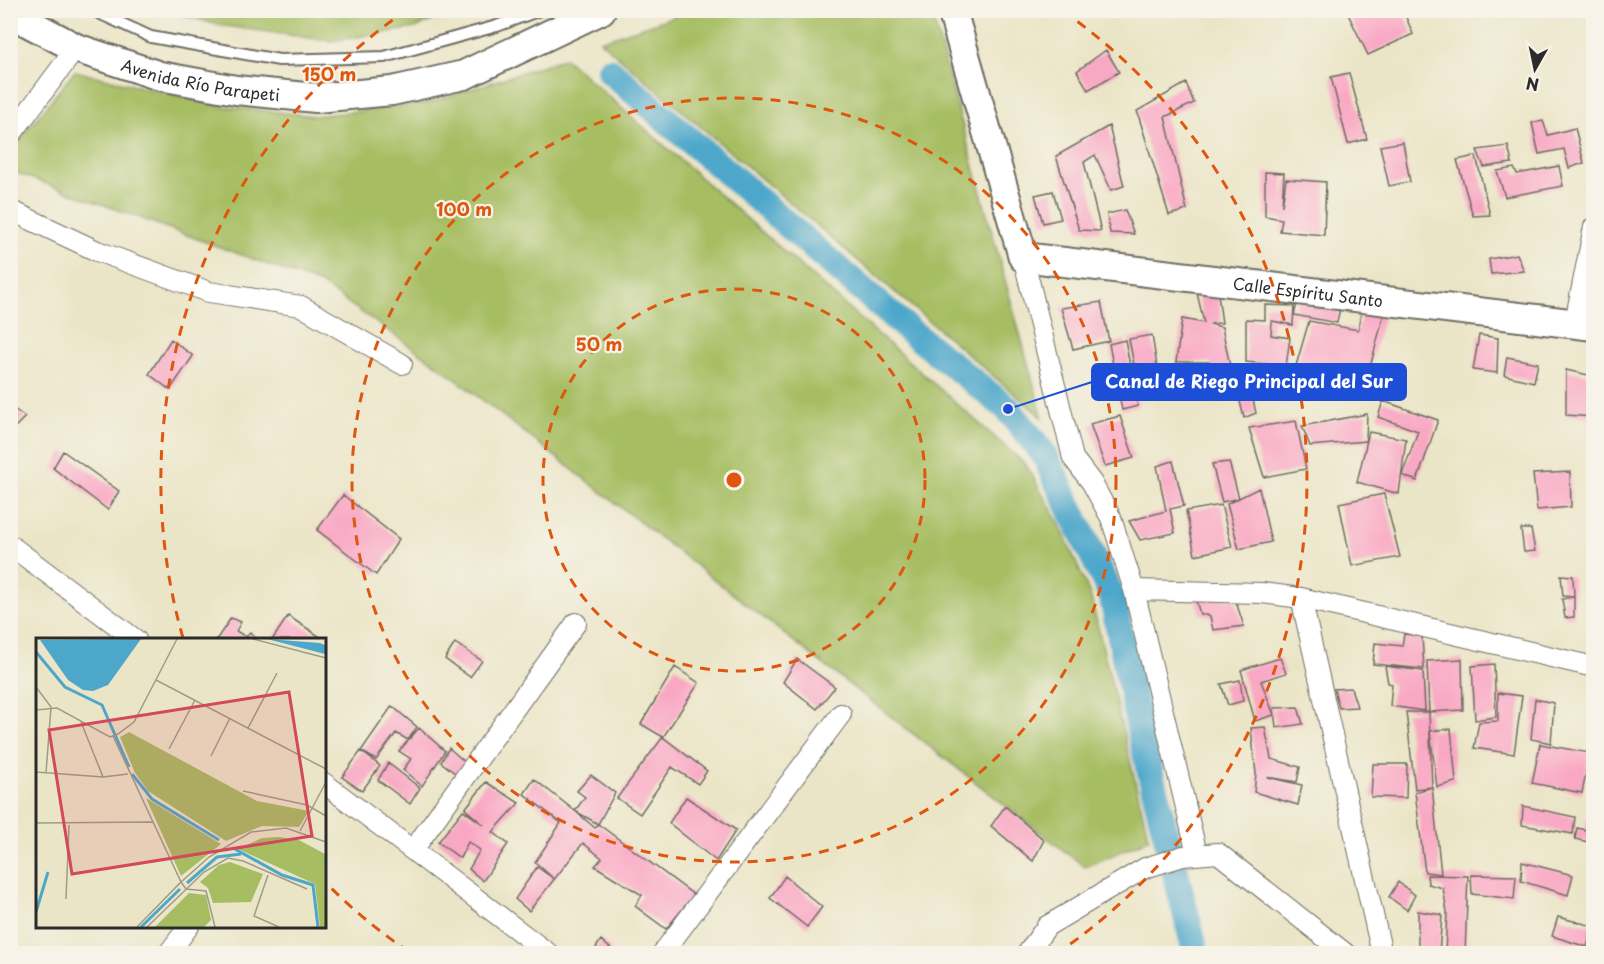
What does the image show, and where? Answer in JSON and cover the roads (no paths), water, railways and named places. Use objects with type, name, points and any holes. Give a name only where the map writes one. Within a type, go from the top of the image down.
[{"type":"main road","points":[[952,10],[1023,257]]},
{"type":"main road","name":"Avenida Río Parapeti","points":[[10,13],[76,48],[160,76],[236,90],[316,98],[392,91],[464,75],[596,11]]},
{"type":"main road","name":"Calle Espíritu Santo","points":[[1023,257],[1584,324]]},
{"type":"street","points":[[10,136],[76,48]]},
{"type":"street","points":[[10,210],[97,251],[209,292],[301,306],[402,364]]},
{"type":"street","points":[[1584,324],[1593,227]]},
{"type":"street","points":[[1023,257],[1073,458],[1092,483],[1111,518],[1134,590],[1190,855]]},
{"type":"street","points":[[10,544],[133,638]]},
{"type":"street","points":[[1134,590],[1262,592],[1301,598],[1593,667]]},
{"type":"street","points":[[1301,598],[1382,954]]},
{"type":"street","points":[[413,850],[576,623]]},
{"type":"street","points":[[662,954],[841,714]]},
{"type":"street","points":[[326,785],[549,954]]},
{"type":"street","points":[[1027,954],[1047,927],[1145,868],[1190,855],[1218,852],[1346,954]]},
{"type":"street","points":[[168,954],[188,928]]},
{"type":"lane","points":[[92,10],[151,37],[279,60],[384,57],[497,26],[540,10]]},
{"type":"waterway","points":[[610,71],[910,331],[1008,409],[1044,454],[1112,596],[1141,736],[1196,954]]},
{"type":"place","name":"Canal de Riego Principal del Sur","points":[[1008,409]]}]
